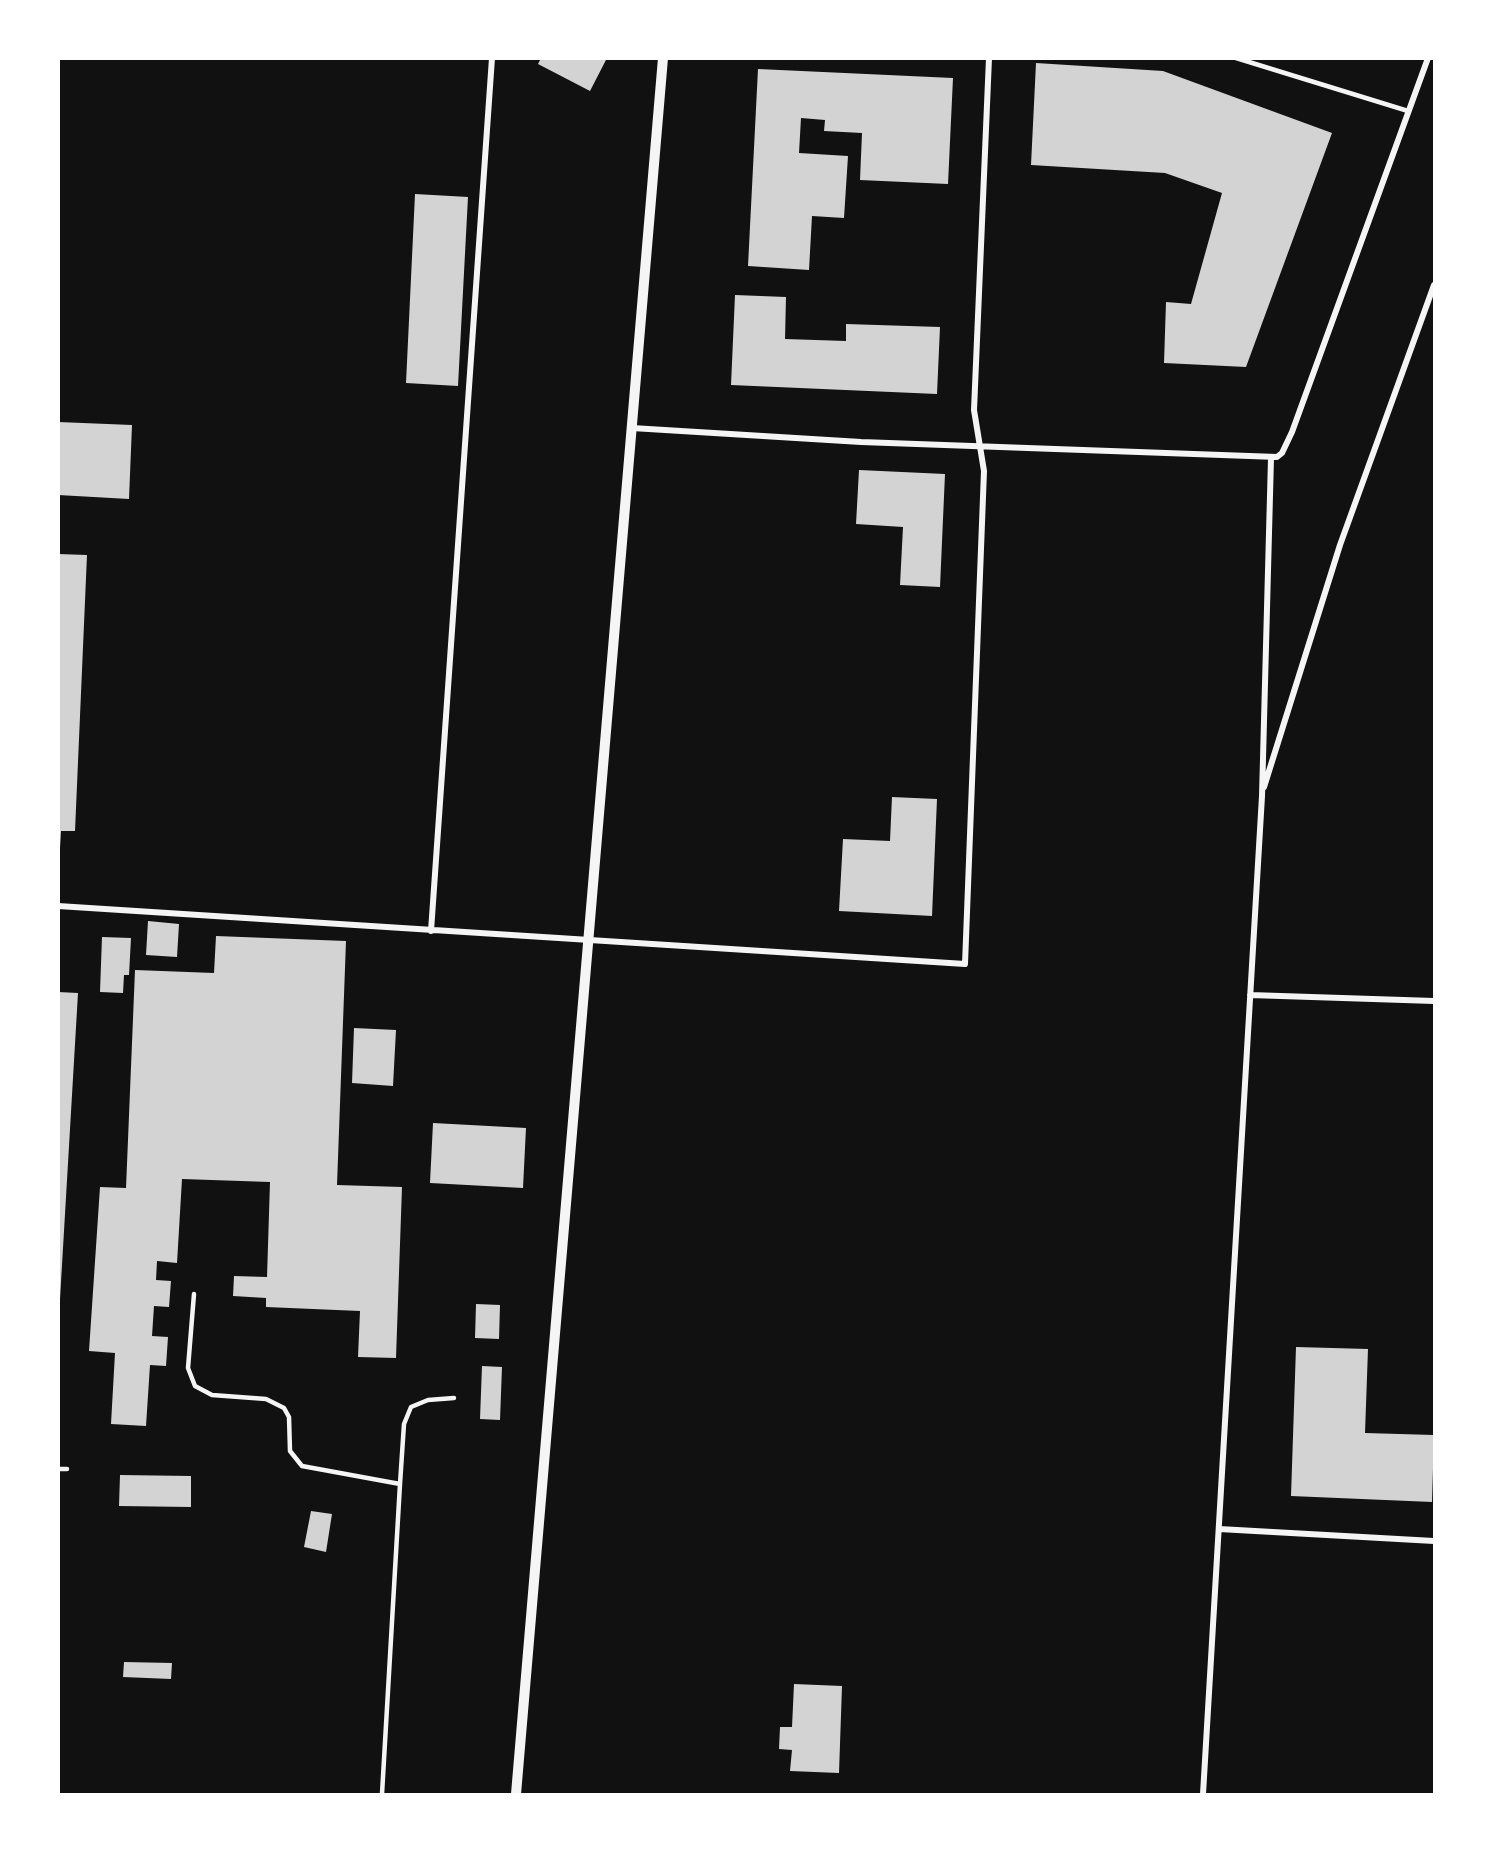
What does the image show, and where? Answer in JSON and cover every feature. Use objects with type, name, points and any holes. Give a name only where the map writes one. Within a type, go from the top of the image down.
[{"type":"street","points":[[430,931],[492,58]]},
{"type":"street","points":[[516,1794],[663,58]]},
{"type":"street","points":[[58,906],[965,964],[984,471],[982,446],[974,410],[989,58]]},
{"type":"street","points":[[633,428],[861,442],[1271,458],[1282,453],[1292,432],[1428,58]]},
{"type":"street","points":[[1262,796],[1340,545],[1434,285]]},
{"type":"street","points":[[1203,1794],[1262,796],[1271,458]]},
{"type":"street","points":[[1250,995],[1434,1001]]},
{"type":"street","points":[[1219,1529],[1434,1541]]},
{"type":"lane","points":[[1236,58],[1408,111]]},
{"type":"lane","points":[[194,1294],[188,1368],[195,1386],[212,1395],[266,1399],[284,1408],[289,1417],[290,1451],[302,1466],[400,1484]]},
{"type":"lane","points":[[382,1794],[404,1424],[411,1407],[428,1400],[454,1398]]},
{"type":"lane","points":[[58,1469],[67,1469]]},
{"type":"building","points":[[541,58],[607,58],[590,91],[538,64]]},
{"type":"building","points":[[1036,63],[1163,71],[1332,133],[1246,367],[1164,363],[1166,302],[1191,304],[1222,193],[1165,173],[1031,165]]},
{"type":"building","points":[[758,69],[953,78],[948,184],[860,180],[862,133],[824,131],[825,120],[801,118],[799,153],[848,156],[844,218],[812,216],[809,270],[748,266]]},
{"type":"building","points":[[415,194],[468,197],[458,386],[406,383]]},
{"type":"building","points":[[735,295],[786,297],[785,339],[846,341],[846,324],[940,327],[937,394],[731,385]]},
{"type":"building","points":[[58,422],[132,425],[129,499],[58,495]]},
{"type":"building","points":[[859,470],[945,474],[940,587],[900,585],[903,527],[856,524]]},
{"type":"building","points":[[58,554],[87,555],[75,831],[61,831],[60,848]]},
{"type":"building","points":[[892,797],[937,799],[932,916],[839,911],[843,839],[890,841]]},
{"type":"building","points":[[148,921],[179,924],[177,957],[146,955]]},
{"type":"building","points":[[216,936],[346,941],[337,1185],[402,1187],[396,1358],[358,1357],[360,1311],[266,1307],[266,1298],[233,1296],[234,1276],[267,1277],[270,1182],[182,1179],[177,1263],[157,1261],[156,1280],[171,1281],[169,1307],[154,1306],[152,1336],[168,1337],[166,1366],[150,1365],[146,1426],[111,1424],[115,1353],[89,1351],[100,1187],[126,1188],[135,970],[214,973]]},
{"type":"building","points":[[102,937],[131,938],[129,975],[124,975],[123,993],[100,992]]},
{"type":"building","points":[[58,992],[78,993],[60,1299],[58,1299]]},
{"type":"building","points":[[354,1028],[396,1030],[393,1086],[352,1083]]},
{"type":"building","points":[[433,1123],[526,1128],[523,1188],[430,1183]]},
{"type":"building","points":[[476,1304],[500,1305],[499,1339],[475,1338]]},
{"type":"building","points":[[1296,1347],[1368,1349],[1365,1433],[1434,1435],[1432,1502],[1291,1496]]},
{"type":"building","points":[[482,1366],[502,1367],[500,1420],[480,1419]]},
{"type":"building","points":[[120,1475],[191,1476],[191,1507],[119,1506]]},
{"type":"building","points":[[311,1511],[332,1514],[326,1552],[304,1547]]},
{"type":"building","points":[[124,1662],[172,1663],[171,1679],[123,1677]]},
{"type":"building","points":[[794,1684],[842,1686],[839,1773],[790,1771],[792,1750],[779,1749],[780,1727],[792,1727]]}]
